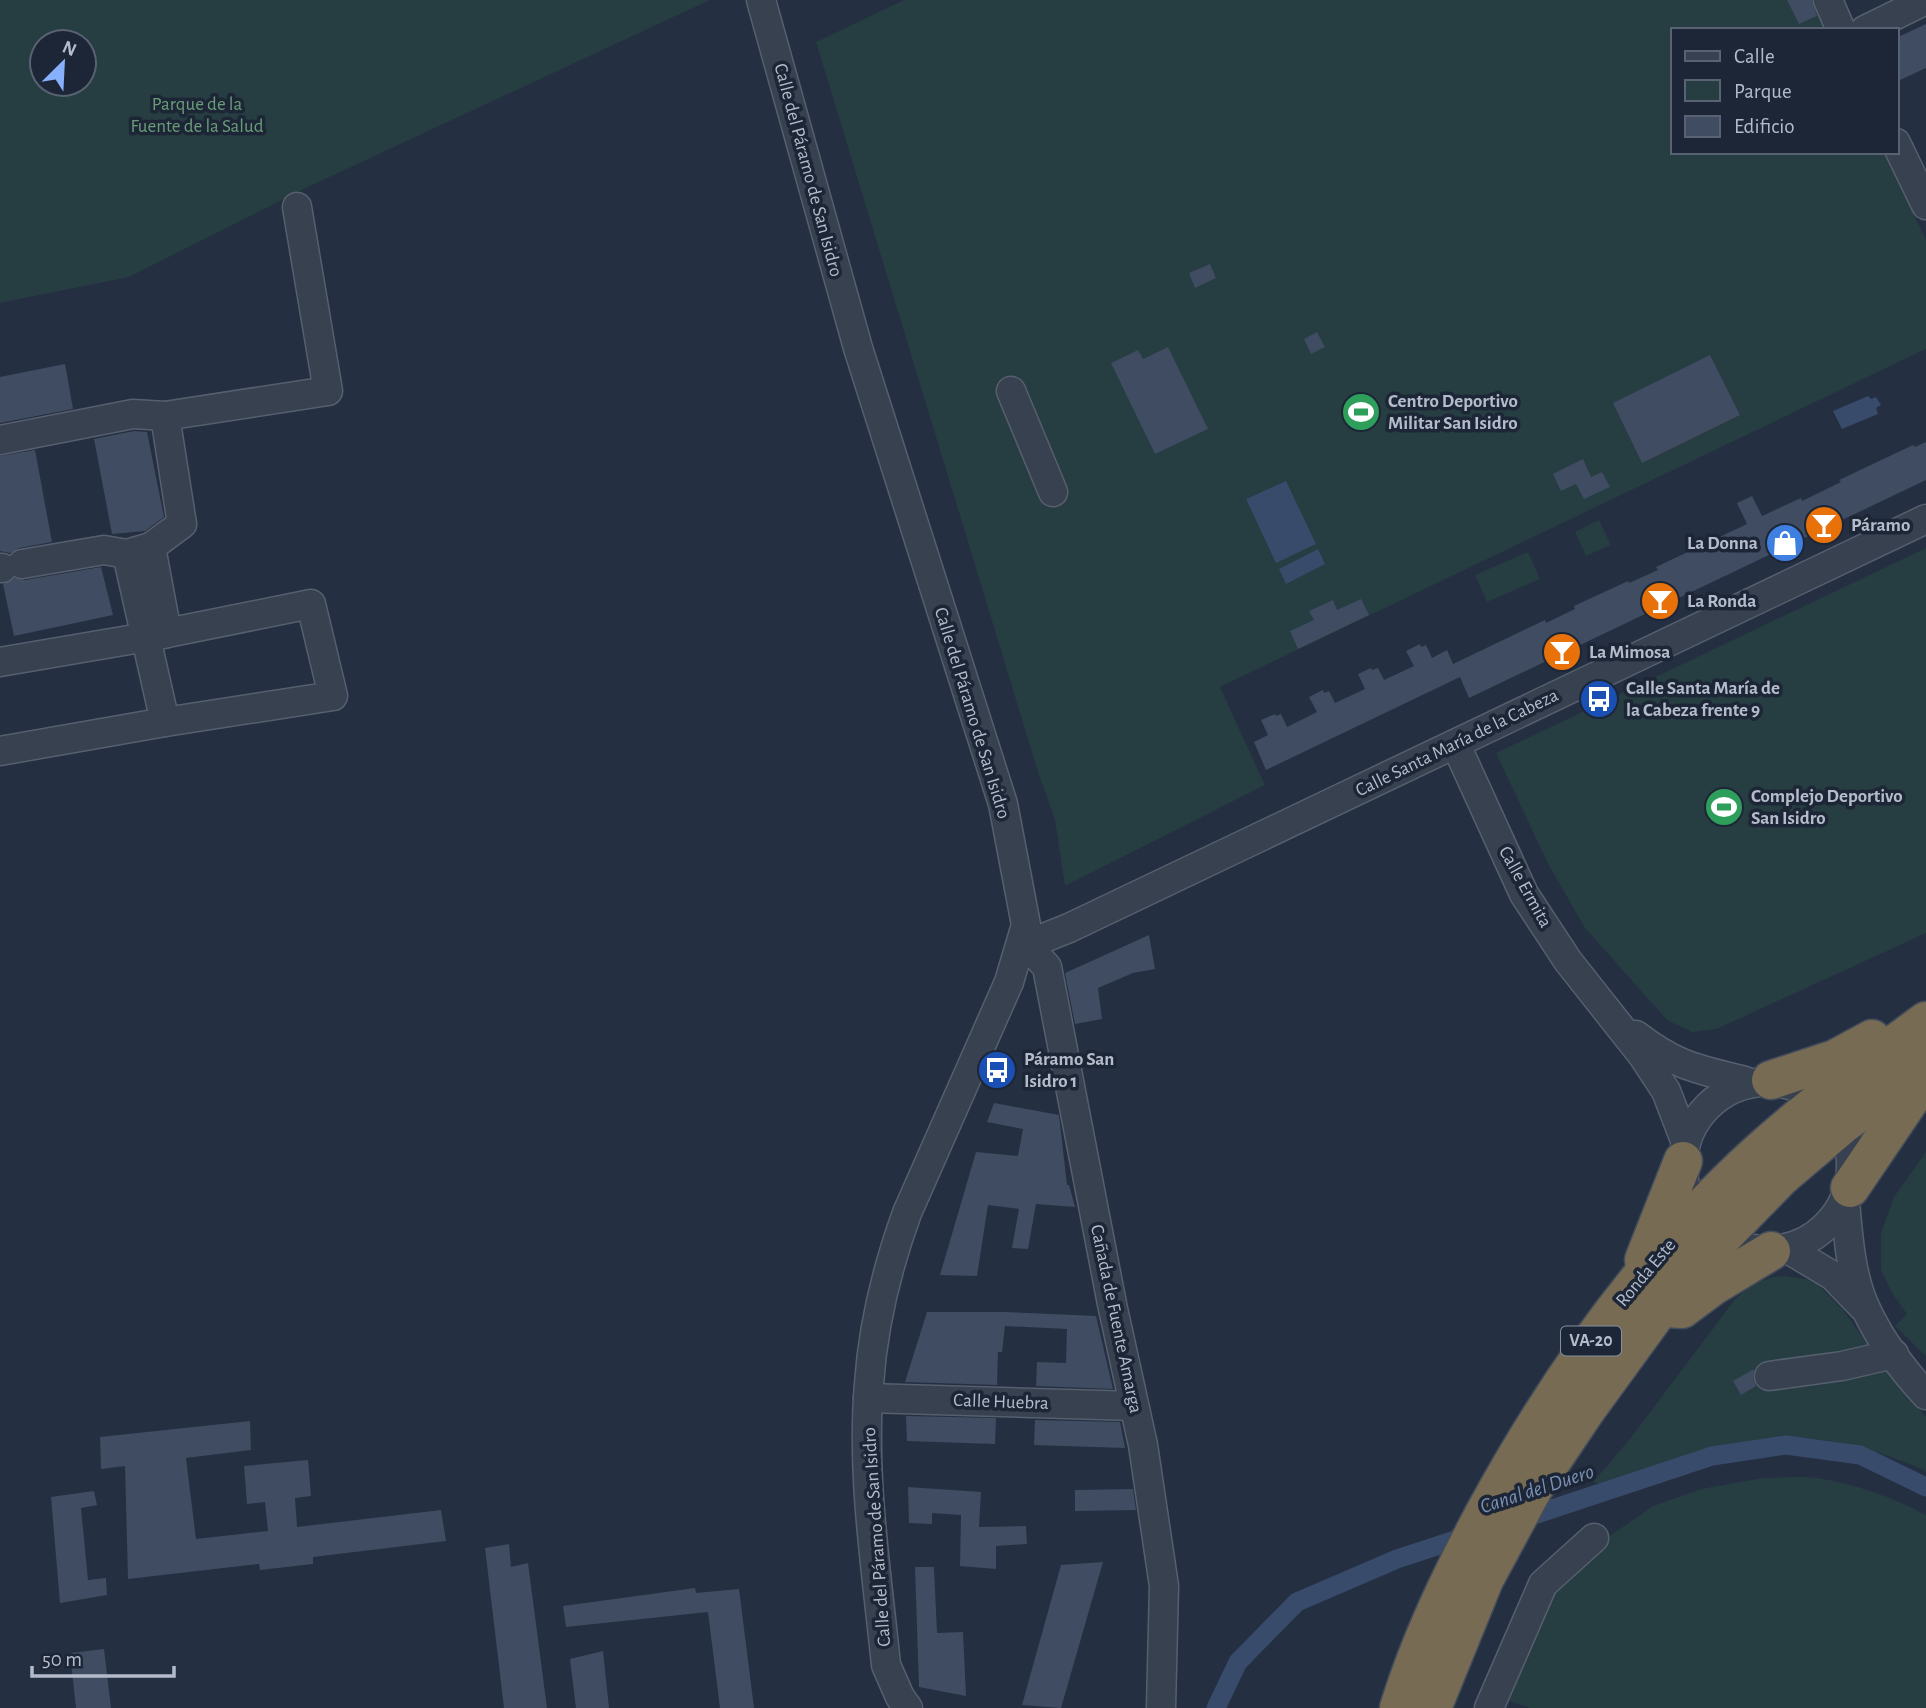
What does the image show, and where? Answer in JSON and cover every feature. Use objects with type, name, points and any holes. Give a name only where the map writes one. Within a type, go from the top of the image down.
[{"type":"highway","points":[[1758,1080],[1835,1059],[1902,1022],[1926,1021]]},
{"type":"highway","name":"Ronda Este","points":[[1399,1708],[1410,1672],[1469,1575],[1518,1485],[1523,1443],[1578,1359],[1648,1295],[1710,1225],[1781,1177],[1830,1113],[1926,1021]]},
{"type":"highway","name":"Ronda Este","points":[[1830,1113],[1926,1061]]},
{"type":"highway","points":[[1847,1195],[1926,1076]]},
{"type":"highway","points":[[1684,1152],[1648,1295],[1682,1308],[1713,1286],[1779,1250]]},
{"type":"highway","name":"Ronda Este","points":[[1432,1708],[1469,1575]]},
{"type":"street","name":"Calle del Páramo de San Isidro","points":[[761,0],[858,348],[1003,804],[1026,925],[1009,982],[912,1201],[894,1250],[878,1315],[868,1398],[867,1457],[886,1665],[900,1697],[908,1708]]},
{"type":"street","points":[[1828,0],[1840,28]]},
{"type":"street","points":[[1869,28],[1926,0]]},
{"type":"street","points":[[1898,147],[1926,205]]},
{"type":"street","points":[[0,440],[134,414],[165,416],[328,391],[297,207]]},
{"type":"street","points":[[1012,391],[1053,492]]},
{"type":"street","points":[[8,566],[104,550],[139,550],[182,524],[165,416]]},
{"type":"street","name":"Calle Santa María de la Cabeza","points":[[1023,941],[1044,938],[1069,928],[1926,519]]},
{"type":"street","points":[[139,550],[171,721]]},
{"type":"street","points":[[0,662],[157,635],[311,604],[333,696],[0,751]]},
{"type":"street","name":"Calle Ermita","points":[[1455,745],[1524,894],[1568,961],[1613,1017],[1666,1091],[1684,1152],[1686,1188],[1710,1225]]},
{"type":"street","name":"Cañada de Fuente Amarga","points":[[1023,941],[1046,967],[1143,1446],[1164,1586],[1161,1708]]},
{"type":"street","name":"Calle Ermita","points":[[1613,1017],[1667,1058],[1687,1067],[1795,1087],[1830,1113]]},
{"type":"street","points":[[1684,1152],[1695,1122],[1705,1108],[1721,1093],[1758,1080]]},
{"type":"street","points":[[1830,1113],[1847,1139],[1851,1167],[1847,1195],[1849,1248],[1865,1308]]},
{"type":"street","points":[[1779,1250],[1810,1239],[1830,1222],[1847,1195]]},
{"type":"street","points":[[1710,1225],[1746,1248],[1779,1250],[1833,1276],[1865,1308],[1894,1354],[1926,1395]]},
{"type":"street","points":[[1769,1376],[1842,1366],[1894,1354]]},
{"type":"street","name":"Calle Huebra","points":[[868,1398],[1134,1406]]},
{"type":"street","points":[[1489,1708],[1543,1584],[1594,1538]]},
{"type":"green space","name":"Parque de la Fuente de la Salud","points":[[0,0],[710,0],[306,188],[129,277],[0,303]]},
{"type":"green space","name":"Centro Deportivo Militar San Isidro","points":[[904,0],[1812,0],[1825,28],[1671,28],[1671,154],[1885,154],[1926,240],[1926,349],[1220,687],[1265,785],[1065,886],[1055,820],[1037,769],[816,42]]},
{"type":"green space","points":[[1599,520],[1611,545],[1586,556],[1575,532]]},
{"type":"green space","name":"Complejo Deportivo San Isidro","points":[[1926,548],[1926,933],[1717,1029],[1692,1032],[1667,1020],[1585,928],[1547,862],[1496,753]]},
{"type":"green space","points":[[1528,552],[1540,579],[1487,602],[1475,575]]},
{"type":"green space","points":[[1926,1152],[1926,1356],[1895,1326],[1907,1314],[1892,1293],[1881,1270],[1881,1233],[1894,1197]]},
{"type":"green space","points":[[1783,1276],[1816,1283],[1844,1311],[1878,1359],[1926,1417],[1926,1472],[1914,1465],[1848,1444],[1783,1438],[1739,1443],[1618,1482],[1593,1482],[1629,1440],[1736,1298],[1757,1283]]},
{"type":"green space","points":[[1810,1477],[1845,1484],[1887,1497],[1926,1515],[1926,1708],[1530,1708],[1502,1698],[1553,1586],[1604,1540],[1653,1506],[1701,1489],[1763,1478]]},
{"type":"water","points":[[1868,396],[1871,399],[1876,397],[1881,405],[1876,408],[1878,414],[1842,429],[1833,411]]},
{"type":"water","points":[[1286,481],[1316,544],[1276,563],[1246,499]]},
{"type":"water","points":[[1318,549],[1325,564],[1286,584],[1279,569]]},
{"type":"building","points":[[1787,0],[1812,0],[1817,16],[1799,24]]},
{"type":"building","points":[[1926,24],[1926,68],[1898,81],[1898,37]]},
{"type":"building","points":[[1210,264],[1216,278],[1195,288],[1189,273]]},
{"type":"building","points":[[1317,332],[1325,347],[1311,354],[1304,339]]},
{"type":"building","points":[[1168,347],[1208,429],[1155,454],[1111,363],[1138,350],[1143,359]]},
{"type":"building","points":[[1710,355],[1740,415],[1642,463],[1613,403]]},
{"type":"building","points":[[65,364],[73,409],[0,423],[0,377]]},
{"type":"building","points":[[134,431],[147,432],[164,517],[145,531],[112,534],[94,439]]},
{"type":"building","points":[[1926,442],[1926,480],[1469,698],[1460,677],[1266,770],[1254,742],[1268,735],[1261,720],[1281,714],[1287,727],[1317,712],[1309,697],[1323,690],[1324,693],[1329,691],[1335,703],[1365,689],[1358,674],[1378,668],[1384,680],[1414,666],[1406,651],[1420,644],[1421,647],[1426,645],[1432,658],[1447,650],[1453,664],[1545,620],[1546,623],[1575,609],[1574,606],[1628,581],[1629,583],[1658,570],[1656,567],[1747,524],[1737,503],[1752,496],[1762,516],[1801,498],[1802,501],[1841,482],[1839,480],[1913,445],[1915,447]]},
{"type":"building","points":[[35,450],[52,542],[19,548],[10,553],[0,551],[0,456]]},
{"type":"building","points":[[1583,459],[1591,477],[1602,472],[1610,487],[1584,499],[1576,484],[1561,491],[1553,474]]},
{"type":"building","points":[[101,567],[113,615],[14,636],[3,584],[14,578],[25,580]]},
{"type":"building","points":[[1361,599],[1369,615],[1298,649],[1290,631],[1314,620],[1309,611],[1333,600],[1337,610]]},
{"type":"building","points":[[1149,935],[1155,969],[1133,973],[1098,988],[1102,1019],[1075,1024],[1065,973]]},
{"type":"building","points":[[994,1103],[1059,1115],[1067,1185],[1075,1207],[1036,1204],[1028,1249],[1012,1248],[1019,1209],[988,1205],[977,1276],[940,1275],[976,1152],[1018,1156],[1023,1129],[987,1122]]},
{"type":"building","points":[[927,1312],[1096,1316],[1113,1389],[1036,1386],[1037,1362],[1066,1363],[1067,1329],[1005,1326],[1002,1352],[998,1352],[997,1385],[905,1382]]},
{"type":"building","points":[[1754,1369],[1756,1386],[1741,1395],[1733,1381]]},
{"type":"building","points":[[906,1416],[996,1418],[995,1444],[907,1441]]},
{"type":"building","points":[[1035,1420],[1120,1422],[1125,1448],[1034,1445]]},
{"type":"building","points":[[250,1421],[251,1450],[186,1458],[196,1539],[268,1531],[265,1502],[247,1504],[244,1466],[308,1460],[311,1496],[295,1498],[297,1527],[441,1510],[446,1541],[313,1557],[313,1564],[260,1570],[259,1564],[128,1579],[125,1466],[101,1469],[100,1437]]},
{"type":"building","points":[[908,1487],[981,1492],[979,1527],[1026,1526],[1027,1544],[996,1546],[996,1569],[960,1566],[961,1515],[932,1513],[932,1524],[909,1523]]},
{"type":"building","points":[[1133,1489],[1136,1510],[1075,1511],[1075,1490]]},
{"type":"building","points":[[94,1491],[97,1505],[81,1508],[88,1580],[106,1578],[107,1595],[60,1603],[51,1497]]},
{"type":"building","points":[[509,1544],[511,1567],[528,1563],[547,1708],[504,1708],[485,1548]]},
{"type":"building","points":[[1103,1562],[1061,1708],[1022,1705],[1061,1565]]},
{"type":"building","points":[[915,1567],[934,1567],[937,1633],[963,1632],[966,1696],[919,1687]]},
{"type":"building","points":[[695,1588],[696,1593],[739,1589],[754,1708],[720,1708],[708,1612],[566,1627],[563,1606]]},
{"type":"building","points":[[104,1649],[111,1708],[76,1708],[70,1653]]},
{"type":"building","points":[[603,1651],[609,1708],[576,1708],[570,1659]]},
{"type":"waterway","name":"Canal del Duero","points":[[1519,1520],[1712,1456],[1786,1445],[1860,1455],[1926,1487]]},
{"type":"waterway","name":"Canal del Duero","points":[[1216,1708],[1238,1662],[1297,1602],[1397,1559],[1470,1535]]},
{"type":"place","name":"Centro Deportivo Militar San Isidro","points":[[1361,412]]},
{"type":"place","name":"Páramo","points":[[1824,525]]},
{"type":"place","name":"La Donna","points":[[1785,543]]},
{"type":"place","name":"La Ronda","points":[[1660,601]]},
{"type":"place","name":"La Mimosa","points":[[1562,652]]},
{"type":"place","name":"Calle Santa María de la Cabeza frente 9","points":[[1599,699]]},
{"type":"place","name":"Complejo Deportivo San Isidro","points":[[1724,807]]},
{"type":"place","name":"Páramo San Isidro 1","points":[[997,1070]]}]
